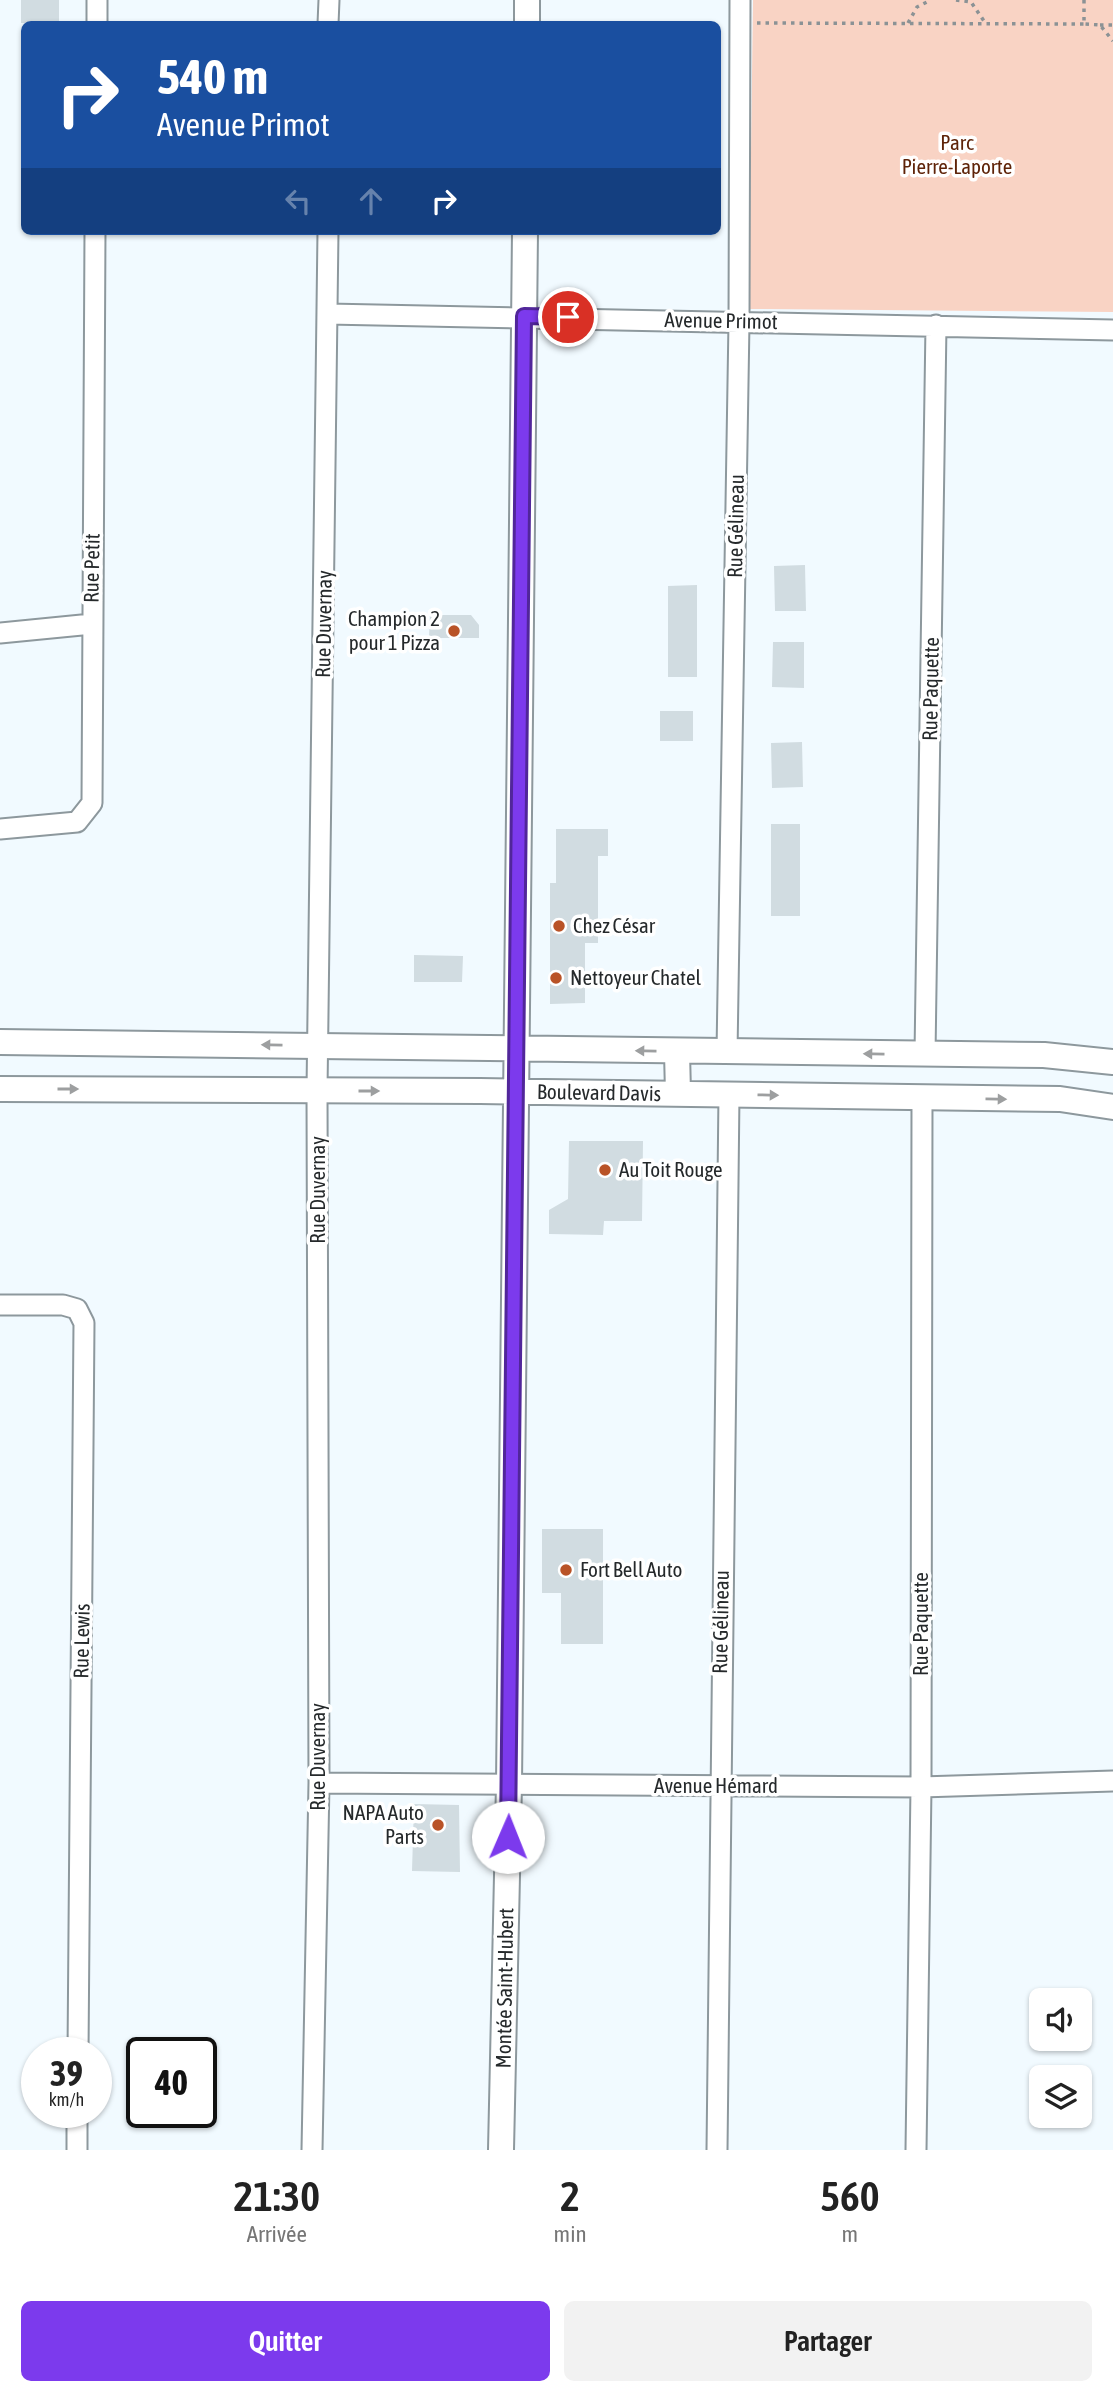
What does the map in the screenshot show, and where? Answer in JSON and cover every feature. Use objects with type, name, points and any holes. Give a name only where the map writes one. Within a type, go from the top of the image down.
[{"type":"street","points":[[97,0],[97,21]]},
{"type":"street","points":[[328,0],[328,21]]},
{"type":"street","points":[[527,0],[527,21]]},
{"type":"street","name":"Rue Gélineau","points":[[727,1052],[739,322],[740,0]]},
{"type":"street","name":"Rue Petit","points":[[0,829],[77,822],[92,803],[95,235]]},
{"type":"street","name":"Rue Duvernay","points":[[312,2150],[319,1783],[317,1091],[328,235]]},
{"type":"street","name":"Montée Saint-Hubert","points":[[501,2150],[509,1784],[525,235]]},
{"type":"street","name":"Avenue Primot","points":[[328,314],[936,324],[1113,330]]},
{"type":"street","name":"Rue Paquette","points":[[925,1054],[936,324]]},
{"type":"street","points":[[0,633],[92,624]]},
{"type":"street","name":"Boulevard Davis","points":[[0,1042],[1044,1055],[1113,1062]]},
{"type":"street","points":[[677,1052],[678,1093]]},
{"type":"street","name":"Boulevard Davis","points":[[0,1089],[678,1093],[1060,1099],[1113,1107]]},
{"type":"street","name":"Rue Gélineau","points":[[717,2150],[719,1786],[729,1094]]},
{"type":"street","name":"Rue Paquette","points":[[916,2150],[921,1787],[922,1098]]},
{"type":"street","name":"Rue Lewis","points":[[0,1305],[63,1304],[77,1309],[84,1323],[78,2037]]},
{"type":"street","name":"Avenue Hémard","points":[[319,1783],[921,1787],[1113,1780]]},
{"type":"street","points":[[77,2128],[77,2150]]},
{"type":"path","points":[[908,23],[917,7],[931,0]]},
{"type":"path","points":[[956,0],[971,2],[986,23]]},
{"type":"path","points":[[1084,0],[1084,24]]},
{"type":"path","points":[[739,23],[1113,25]]},
{"type":"path","points":[[1100,25],[1113,41]]},
{"type":"green space","name":"Parc Pierre-Laporte","points":[[753,0],[1113,0],[1113,312],[749,309]]},
{"type":"building","points":[[21,0],[59,0],[59,21],[21,21]]},
{"type":"building","points":[[805,565],[806,611],[775,611],[774,566]]},
{"type":"building","points":[[697,585],[697,677],[668,677],[668,586]]},
{"type":"building","name":"Champion 2 pour 1 Pizza","points":[[430,615],[471,615],[479,625],[479,638],[429,638]]},
{"type":"building","points":[[773,642],[804,642],[804,688],[772,687]]},
{"type":"building","points":[[660,711],[693,711],[693,741],[660,741]]},
{"type":"building","points":[[802,742],[803,787],[772,788],[771,743]]},
{"type":"building","points":[[771,824],[800,824],[800,916],[771,916]]},
{"type":"building","points":[[556,829],[608,829],[608,856],[598,856],[598,943],[585,943],[585,1003],[550,1004],[550,883],[556,883]]},
{"type":"building","points":[[414,955],[463,956],[462,982],[414,982]]},
{"type":"building","name":"Au Toit Rouge","points":[[569,1141],[643,1141],[642,1221],[604,1221],[603,1235],[549,1234],[549,1210],[568,1199]]},
{"type":"building","points":[[542,1529],[603,1529],[603,1644],[561,1644],[561,1593],[542,1593]]},
{"type":"building","points":[[414,1804],[459,1805],[460,1872],[412,1871]]},
{"type":"place","name":"Champion 2 pour 1 Pizza","points":[[454,631]]},
{"type":"place","name":"Chez César","points":[[559,926]]},
{"type":"place","name":"Nettoyeur Chatel","points":[[556,978]]},
{"type":"place","name":"Au Toit Rouge","points":[[605,1170]]},
{"type":"place","name":"Fort Bell Auto","points":[[566,1570]]},
{"type":"place","name":"NAPA Auto Parts","points":[[438,1825]]},
{"type":"route","points":[[508,1837],[524,316],[568,317]]}]
